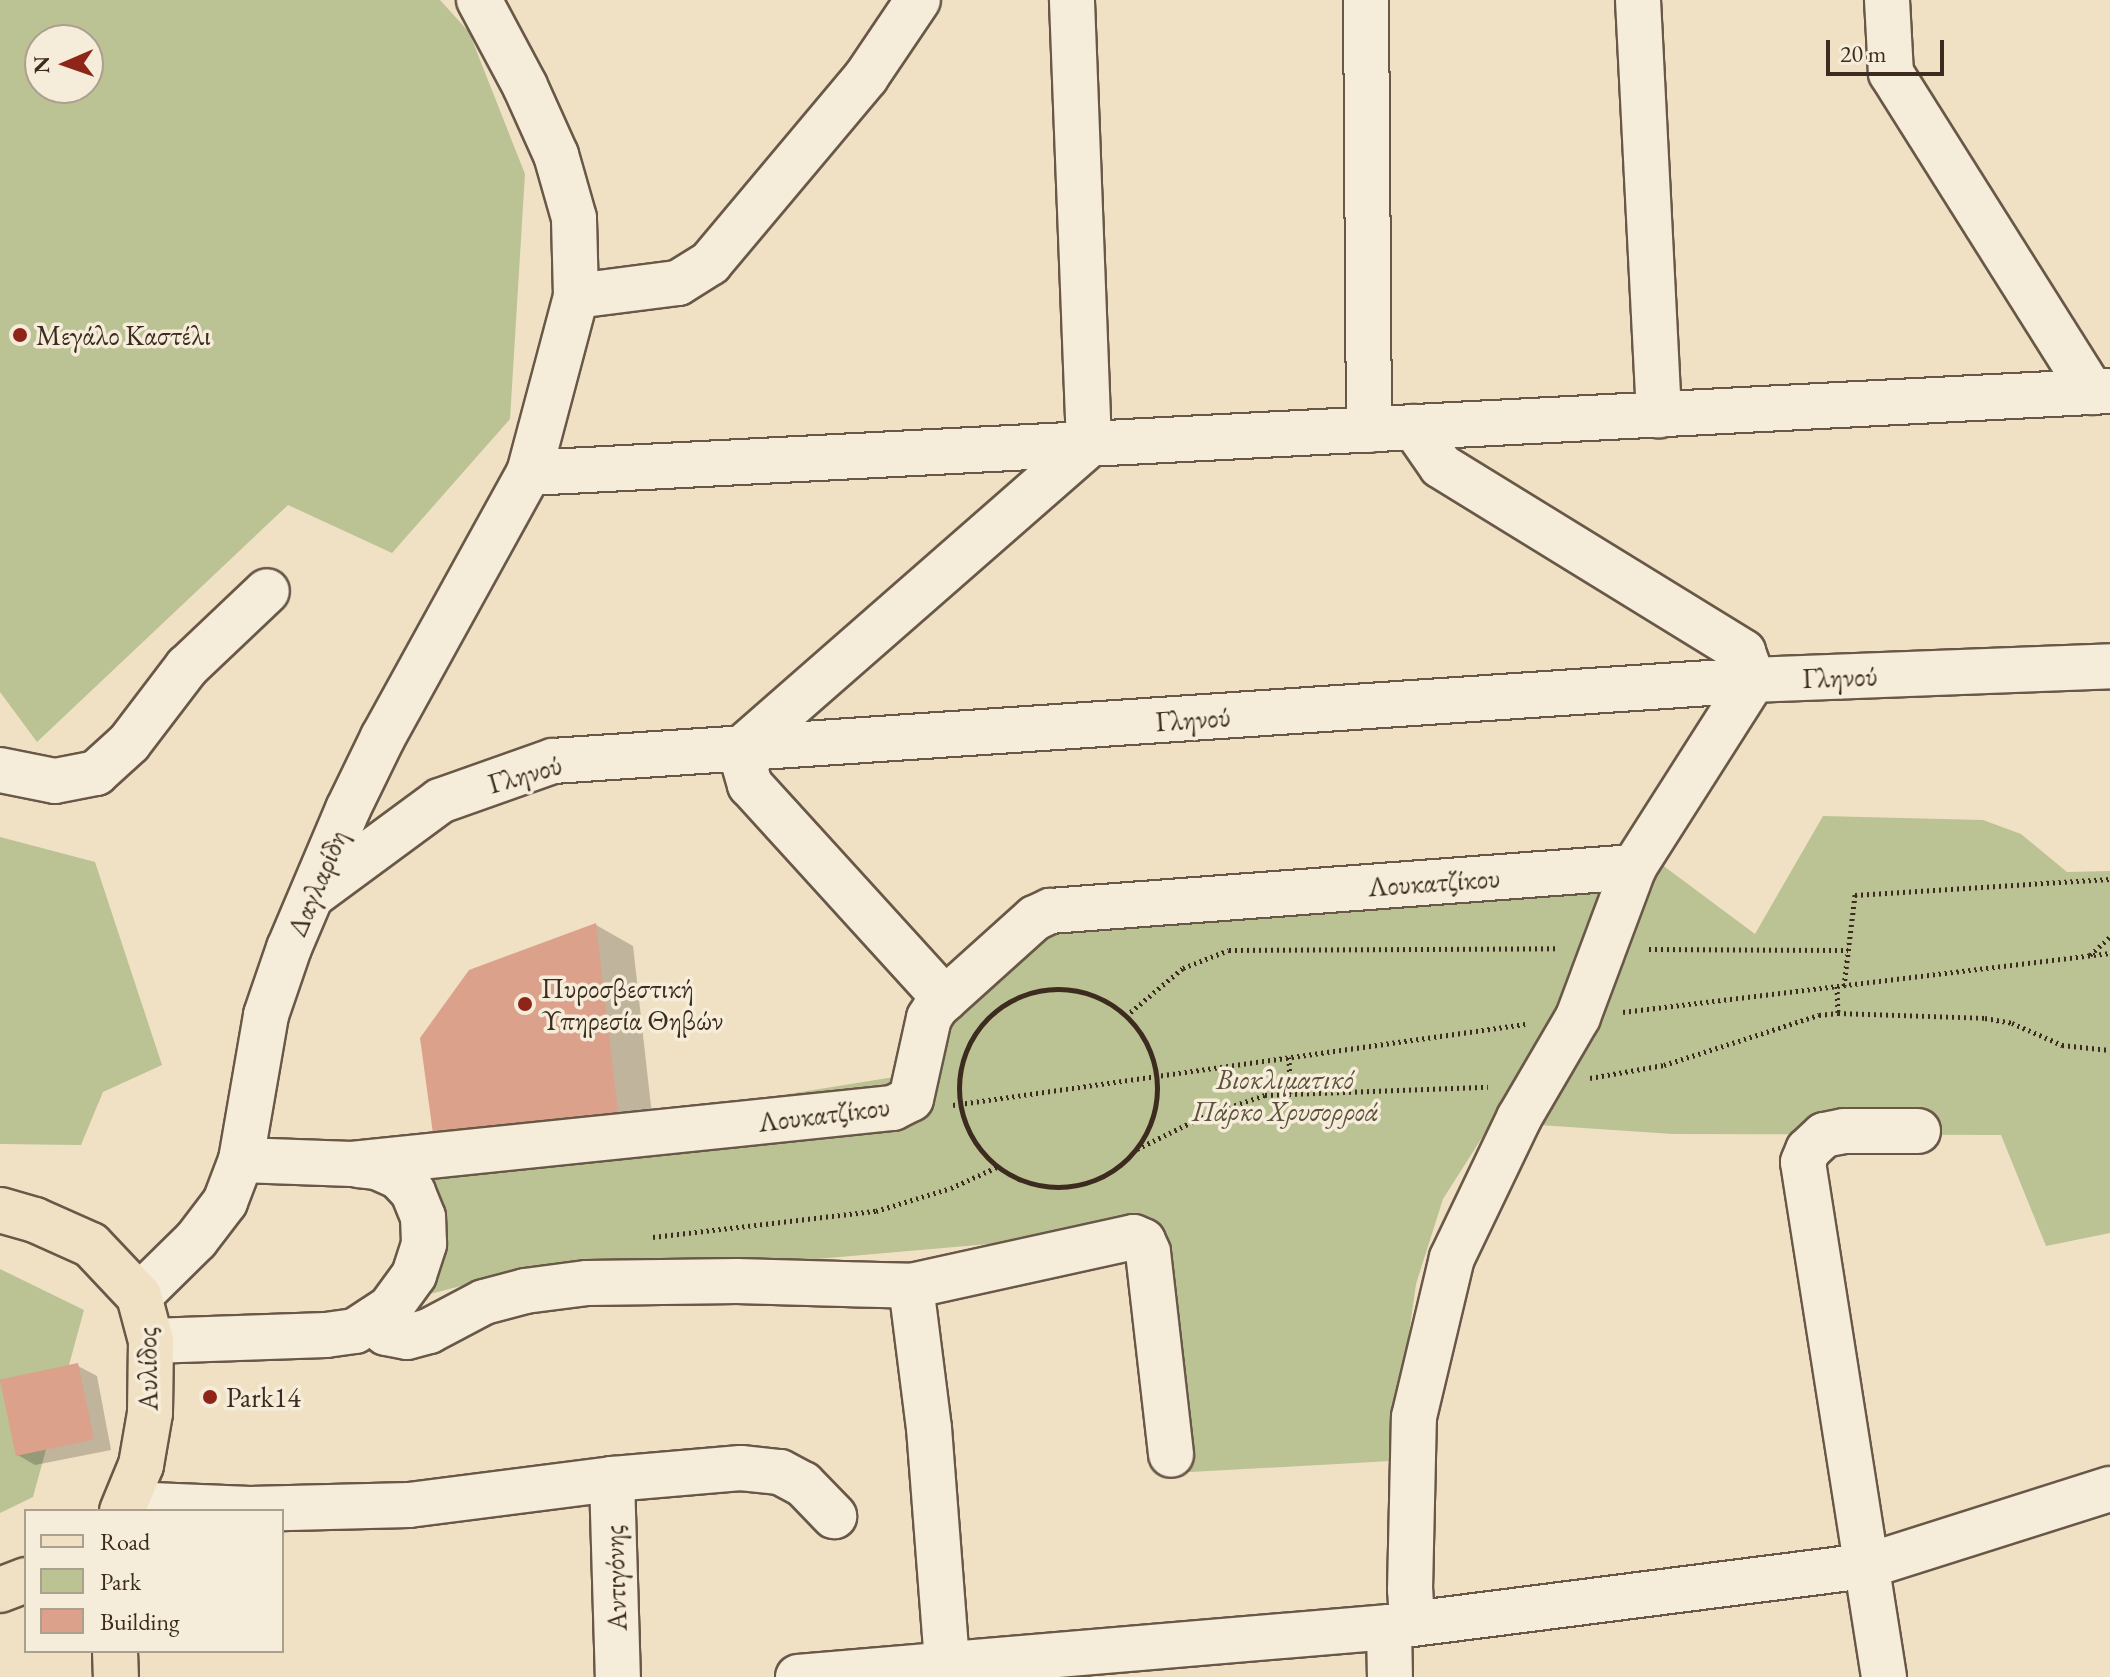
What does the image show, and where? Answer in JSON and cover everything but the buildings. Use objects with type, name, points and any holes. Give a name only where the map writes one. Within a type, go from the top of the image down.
[{"type":"main road","name":"Αυλίδος","points":[[0,1210],[35,1220],[91,1245],[139,1296],[151,1341],[150,1413],[141,1465],[124,1507]]},
{"type":"main road","points":[[0,1590],[24,1581]]},
{"type":"main road","points":[[115,1653],[116,1677]]},
{"type":"street","name":"Δαγλαρίδη","points":[[139,1296],[196,1240],[225,1202],[241,1160],[266,1015],[289,948],[348,809],[383,737],[529,473],[576,296],[574,218],[556,155],[488,12],[479,0]]},
{"type":"street","points":[[576,296],[678,283],[710,263],[866,77],[918,0]]},
{"type":"street","points":[[1072,0],[1089,444]]},
{"type":"street","points":[[1366,0],[1369,430]]},
{"type":"street","points":[[1638,0],[1659,415]]},
{"type":"street","points":[[1887,0],[1891,73],[2101,392]]},
{"type":"street","points":[[529,473],[2101,392]]},
{"type":"street","points":[[1390,1677],[1410,1590],[1414,1417],[1452,1258],[1540,1083],[1578,1017],[1634,867],[1753,680],[1743,652],[1441,466],[1414,427]]},
{"type":"street","points":[[945,999],[750,785],[740,750],[1089,444]]},
{"type":"street","points":[[0,770],[55,781],[96,773],[129,743],[187,667],[267,591]]},
{"type":"street","name":"Γληνού","points":[[314,894],[440,801],[553,761],[1753,680],[2110,666]]},
{"type":"street","name":"Λουκατζίκου","points":[[241,1160],[352,1164],[893,1108],[911,1099],[929,1018],[945,999],[1035,918],[1050,911],[1634,867]]},
{"type":"street","points":[[1884,1677],[1803,1162],[1808,1150],[1824,1135],[1844,1131],[1918,1131]]},
{"type":"street","points":[[151,1341],[253,1335],[326,1335],[355,1331],[390,1308],[414,1275],[424,1244],[423,1217],[413,1192],[399,1177],[377,1167],[352,1164]]},
{"type":"street","points":[[372,1320],[386,1333],[407,1337],[429,1331],[484,1302],[525,1291],[587,1283],[737,1281],[911,1286],[1134,1237],[1143,1241],[1148,1252],[1171,1455]]},
{"type":"street","points":[[911,1286],[929,1428],[948,1671]]},
{"type":"street","points":[[124,1507],[250,1509],[409,1505],[612,1479],[741,1468],[780,1472],[803,1484],[834,1516]]},
{"type":"street","name":"Αντιγόνης","points":[[612,1479],[618,1677]]},
{"type":"street","points":[[798,1677],[948,1671],[1401,1626],[1867,1566],[2110,1489]]},
{"type":"path","points":[[1838,1013],[1855,895],[2110,879]]},
{"type":"path","points":[[2089,955],[2110,937]]},
{"type":"path","points":[[1126,1016],[1183,968],[1229,950],[1848,950]]},
{"type":"path","points":[[1137,1149],[1150,1127],[1157,1101],[1156,1075],[1146,1043],[1126,1016],[1099,998],[1068,989],[1025,995],[988,1018],[964,1057],[960,1103],[973,1138],[997,1167],[1032,1184],[1070,1187],[1096,1181],[1162,1134],[1243,1101],[1290,1093],[1394,1092],[1540,1083],[1664,1065],[1819,1015],[1985,1018],[2012,1023],[2062,1045],[2110,1050]]},
{"type":"path","points":[[1289,1057],[1290,1093]]},
{"type":"path","points":[[644,1238],[876,1211],[951,1188],[997,1167]]},
{"type":"green space","points":[[0,0],[440,0],[469,32],[525,174],[510,419],[392,553],[288,505],[37,742],[0,692]]},
{"type":"green space","name":"Βιοκλιματικό Πάρκο Χρυσορροά","points":[[1823,816],[1983,820],[2021,834],[2067,872],[2110,871],[2110,1233],[2046,1246],[2001,1135],[1673,1134],[1492,1122],[1443,1199],[1416,1284],[1391,1461],[1172,1473],[1152,1230],[737,1266],[584,1272],[461,1286],[426,1295],[423,1217],[352,1164],[913,1074],[945,1019],[1048,925],[1661,864],[1755,934]]},
{"type":"green space","points":[[0,837],[95,862],[162,1065],[103,1092],[81,1145],[0,1144]]},
{"type":"green space","points":[[0,1269],[84,1310],[33,1497],[0,1513]]},
{"type":"place","name":"Μεγάλο Καστέλι","points":[[20,335]]},
{"type":"place","name":"Πυροσβεστική Υπηρεσία Θηβών","points":[[525,1004]]},
{"type":"place","name":"Park14","points":[[210,1397]]}]
